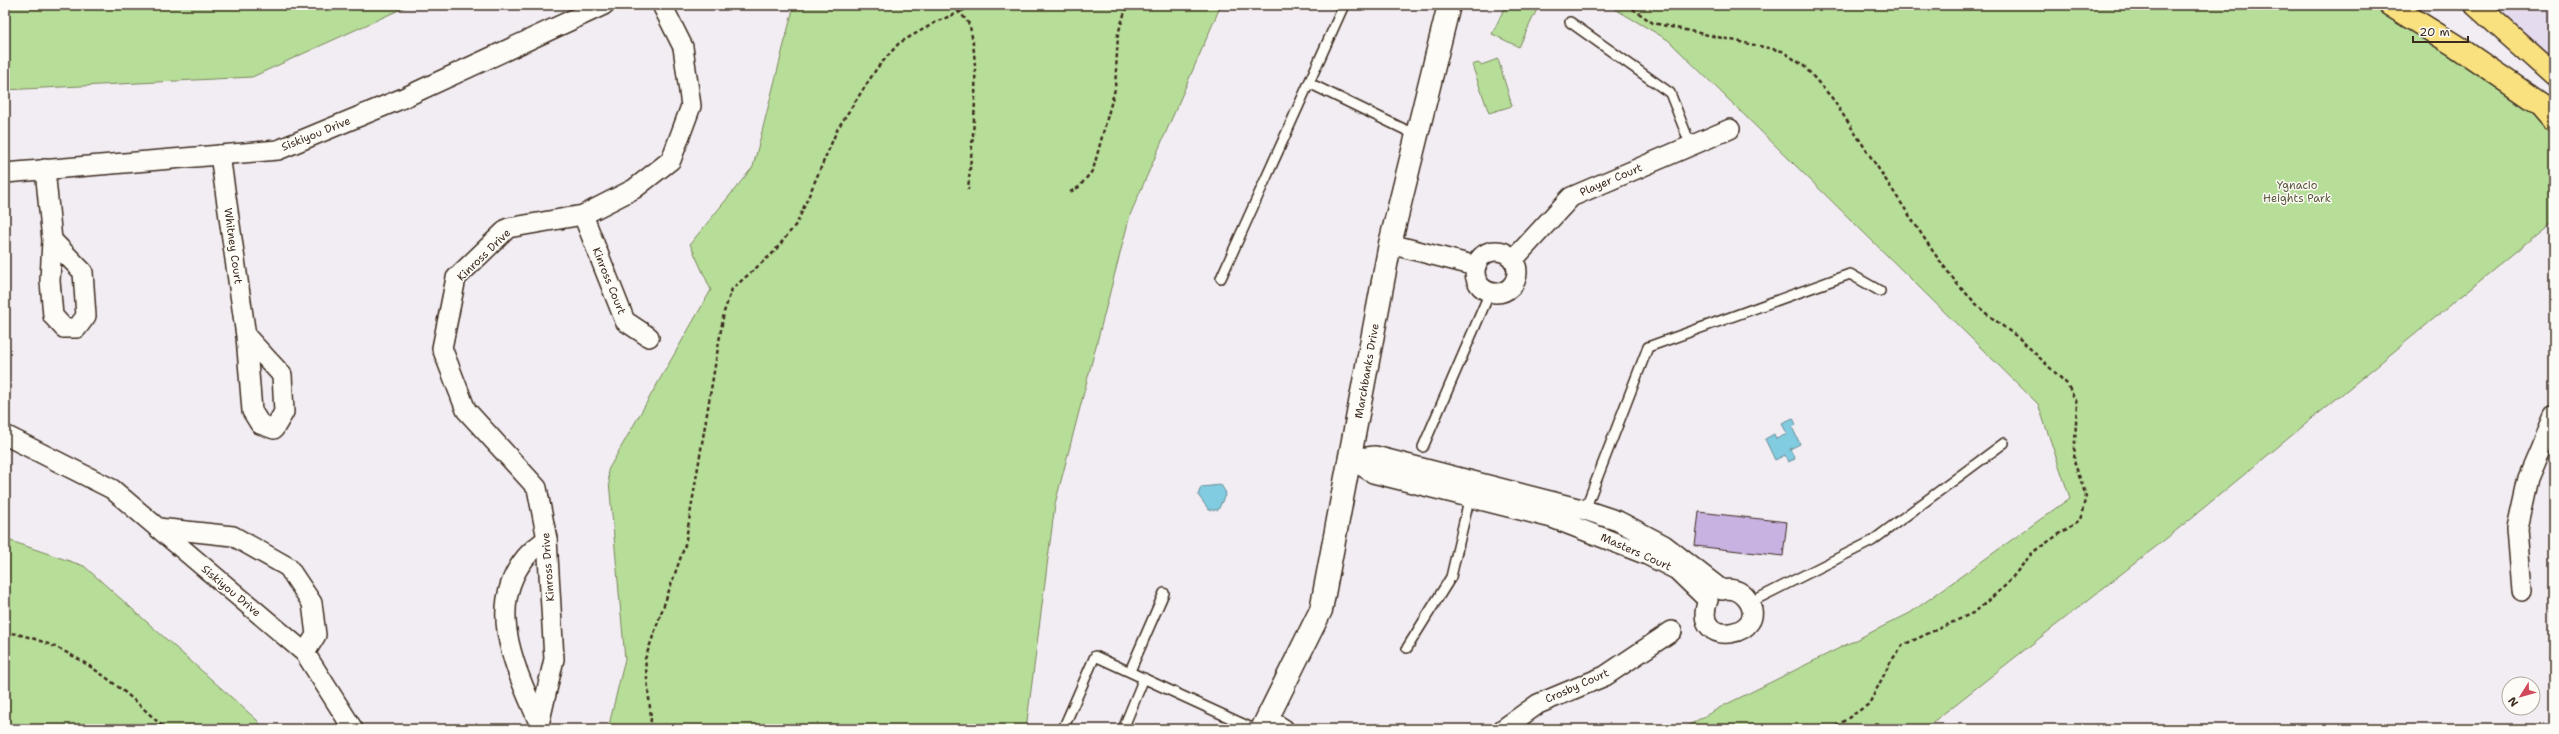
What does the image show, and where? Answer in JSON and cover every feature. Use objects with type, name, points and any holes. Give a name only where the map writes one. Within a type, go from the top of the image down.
[{"type":"highway","points":[[2390,5],[2462,50],[2542,105],[2554,119]]},
{"type":"highway","points":[[2476,5],[2554,75]]},
{"type":"street","name":"Siskiyou Drive","points":[[5,173],[278,150],[401,99],[604,5]]},
{"type":"street","name":"Kinross Drive","points":[[539,726],[554,659],[547,539],[537,488],[466,410],[442,348],[456,278],[508,228],[583,215],[634,189],[671,160],[691,106],[683,47],[662,5]]},
{"type":"street","name":"Marchbanks Drive","points":[[1267,726],[1321,610],[1351,459],[1390,244],[1449,5]]},
{"type":"street","name":"Player Court","points":[[1513,260],[1572,197],[1730,129]]},
{"type":"street","name":"Whitney Court","points":[[220,155],[246,336]]},
{"type":"street","points":[[45,169],[52,240]]},
{"type":"street","name":"Kinross Court","points":[[583,215],[625,321],[649,337]]},
{"type":"street","points":[[1390,244],[1476,266]]},
{"type":"street","points":[[1496,251],[1502,252],[1513,260],[1517,272],[1513,284],[1503,292],[1490,292],[1479,285],[1475,272],[1476,266],[1484,255],[1496,251]]},
{"type":"street","points":[[2522,591],[2518,528],[2528,478],[2554,417]]},
{"type":"street","name":"Siskiyou Drive","points":[[5,435],[112,489],[305,653],[354,729]]},
{"type":"street","name":"Masters Court","points":[[1351,459],[1373,473],[1473,490],[1585,510],[1618,521],[1664,545],[1722,590],[1738,591],[1749,603],[1750,616],[1746,626],[1735,633],[1720,633],[1707,621],[1706,607],[1708,600],[1677,570],[1647,554],[1473,490]]},
{"type":"street","points":[[158,528],[233,536],[288,567],[312,603],[316,635],[305,653]]},
{"type":"street","points":[[539,726],[518,673],[505,632],[505,602],[514,574],[527,556],[547,539]]},
{"type":"street","name":"Crosby Court","points":[[1503,729],[1538,704],[1605,676],[1672,631]]},
{"type":"lane","points":[[1221,278],[1344,5]]},
{"type":"lane","points":[[1570,22],[1670,93],[1691,146]]},
{"type":"lane","points":[[1309,83],[1416,135]]},
{"type":"lane","points":[[1579,528],[1648,347],[1850,274],[1880,291]]},
{"type":"lane","points":[[1423,447],[1490,292]]},
{"type":"lane","points":[[1749,603],[1872,541],[2004,443]]},
{"type":"lane","points":[[1407,648],[1451,577],[1473,490]]},
{"type":"lane","points":[[1130,672],[1164,593]]},
{"type":"lane","points":[[1063,729],[1095,656],[1144,678],[1267,726]]},
{"type":"lane","points":[[1123,729],[1144,678]]},
{"type":"path","points":[[950,5],[960,12],[970,26],[973,66],[974,121],[968,190]]},
{"type":"path","points":[[650,729],[651,718],[644,659],[685,545],[724,312],[732,289],[773,252],[797,223],[838,128],[877,68],[899,43],[938,21],[960,12],[972,5]]},
{"type":"path","points":[[1070,192],[1079,186],[1093,170],[1115,89],[1118,34],[1127,5]]},
{"type":"path","points":[[1627,5],[1653,23],[1782,51],[1804,66],[1832,98],[1934,253],[1958,285],[1983,311],[2020,339],[2046,363],[2067,384],[2077,403],[2074,461],[2086,496],[2080,520],[2034,552],[2006,585],[1975,612],[1903,645],[1891,661],[1869,704],[1832,729]]},
{"type":"path","points":[[5,632],[36,639],[61,649],[125,692],[165,729]]},
{"type":"shaded area","points":[[2476,5],[2554,5],[2554,75]]},
{"type":"green space","points":[[5,5],[410,5],[252,77],[5,90]]},
{"type":"green space","points":[[794,5],[1221,5],[1130,215],[1055,504],[1026,729],[608,729],[625,659],[608,470],[711,290],[690,244],[753,167]]},
{"type":"green space","points":[[1506,5],[1539,5],[1519,47],[1492,34]]},
{"type":"green space","name":"Ygnacio Heights Park","points":[[1608,5],[2390,5],[2554,119],[2554,220],[2167,538],[1924,729],[1682,729],[1721,707],[1910,613],[2070,498],[2038,404],[1668,40]]},
{"type":"green space","points":[[1498,59],[1512,106],[1489,113],[1472,65],[1478,63],[1481,65]]},
{"type":"green space","points":[[5,539],[84,566],[258,721],[263,729],[5,729]]},
{"type":"water","points":[[1793,418],[1796,425],[1792,427],[1800,444],[1790,449],[1795,459],[1788,462],[1785,455],[1775,460],[1765,439],[1774,434],[1776,439],[1787,434],[1782,423]]},
{"type":"water","points":[[1221,485],[1226,493],[1218,510],[1209,510],[1198,495],[1201,487]]},
{"type":"building","points":[[1699,512],[1787,522],[1783,556],[1695,546]]}]
